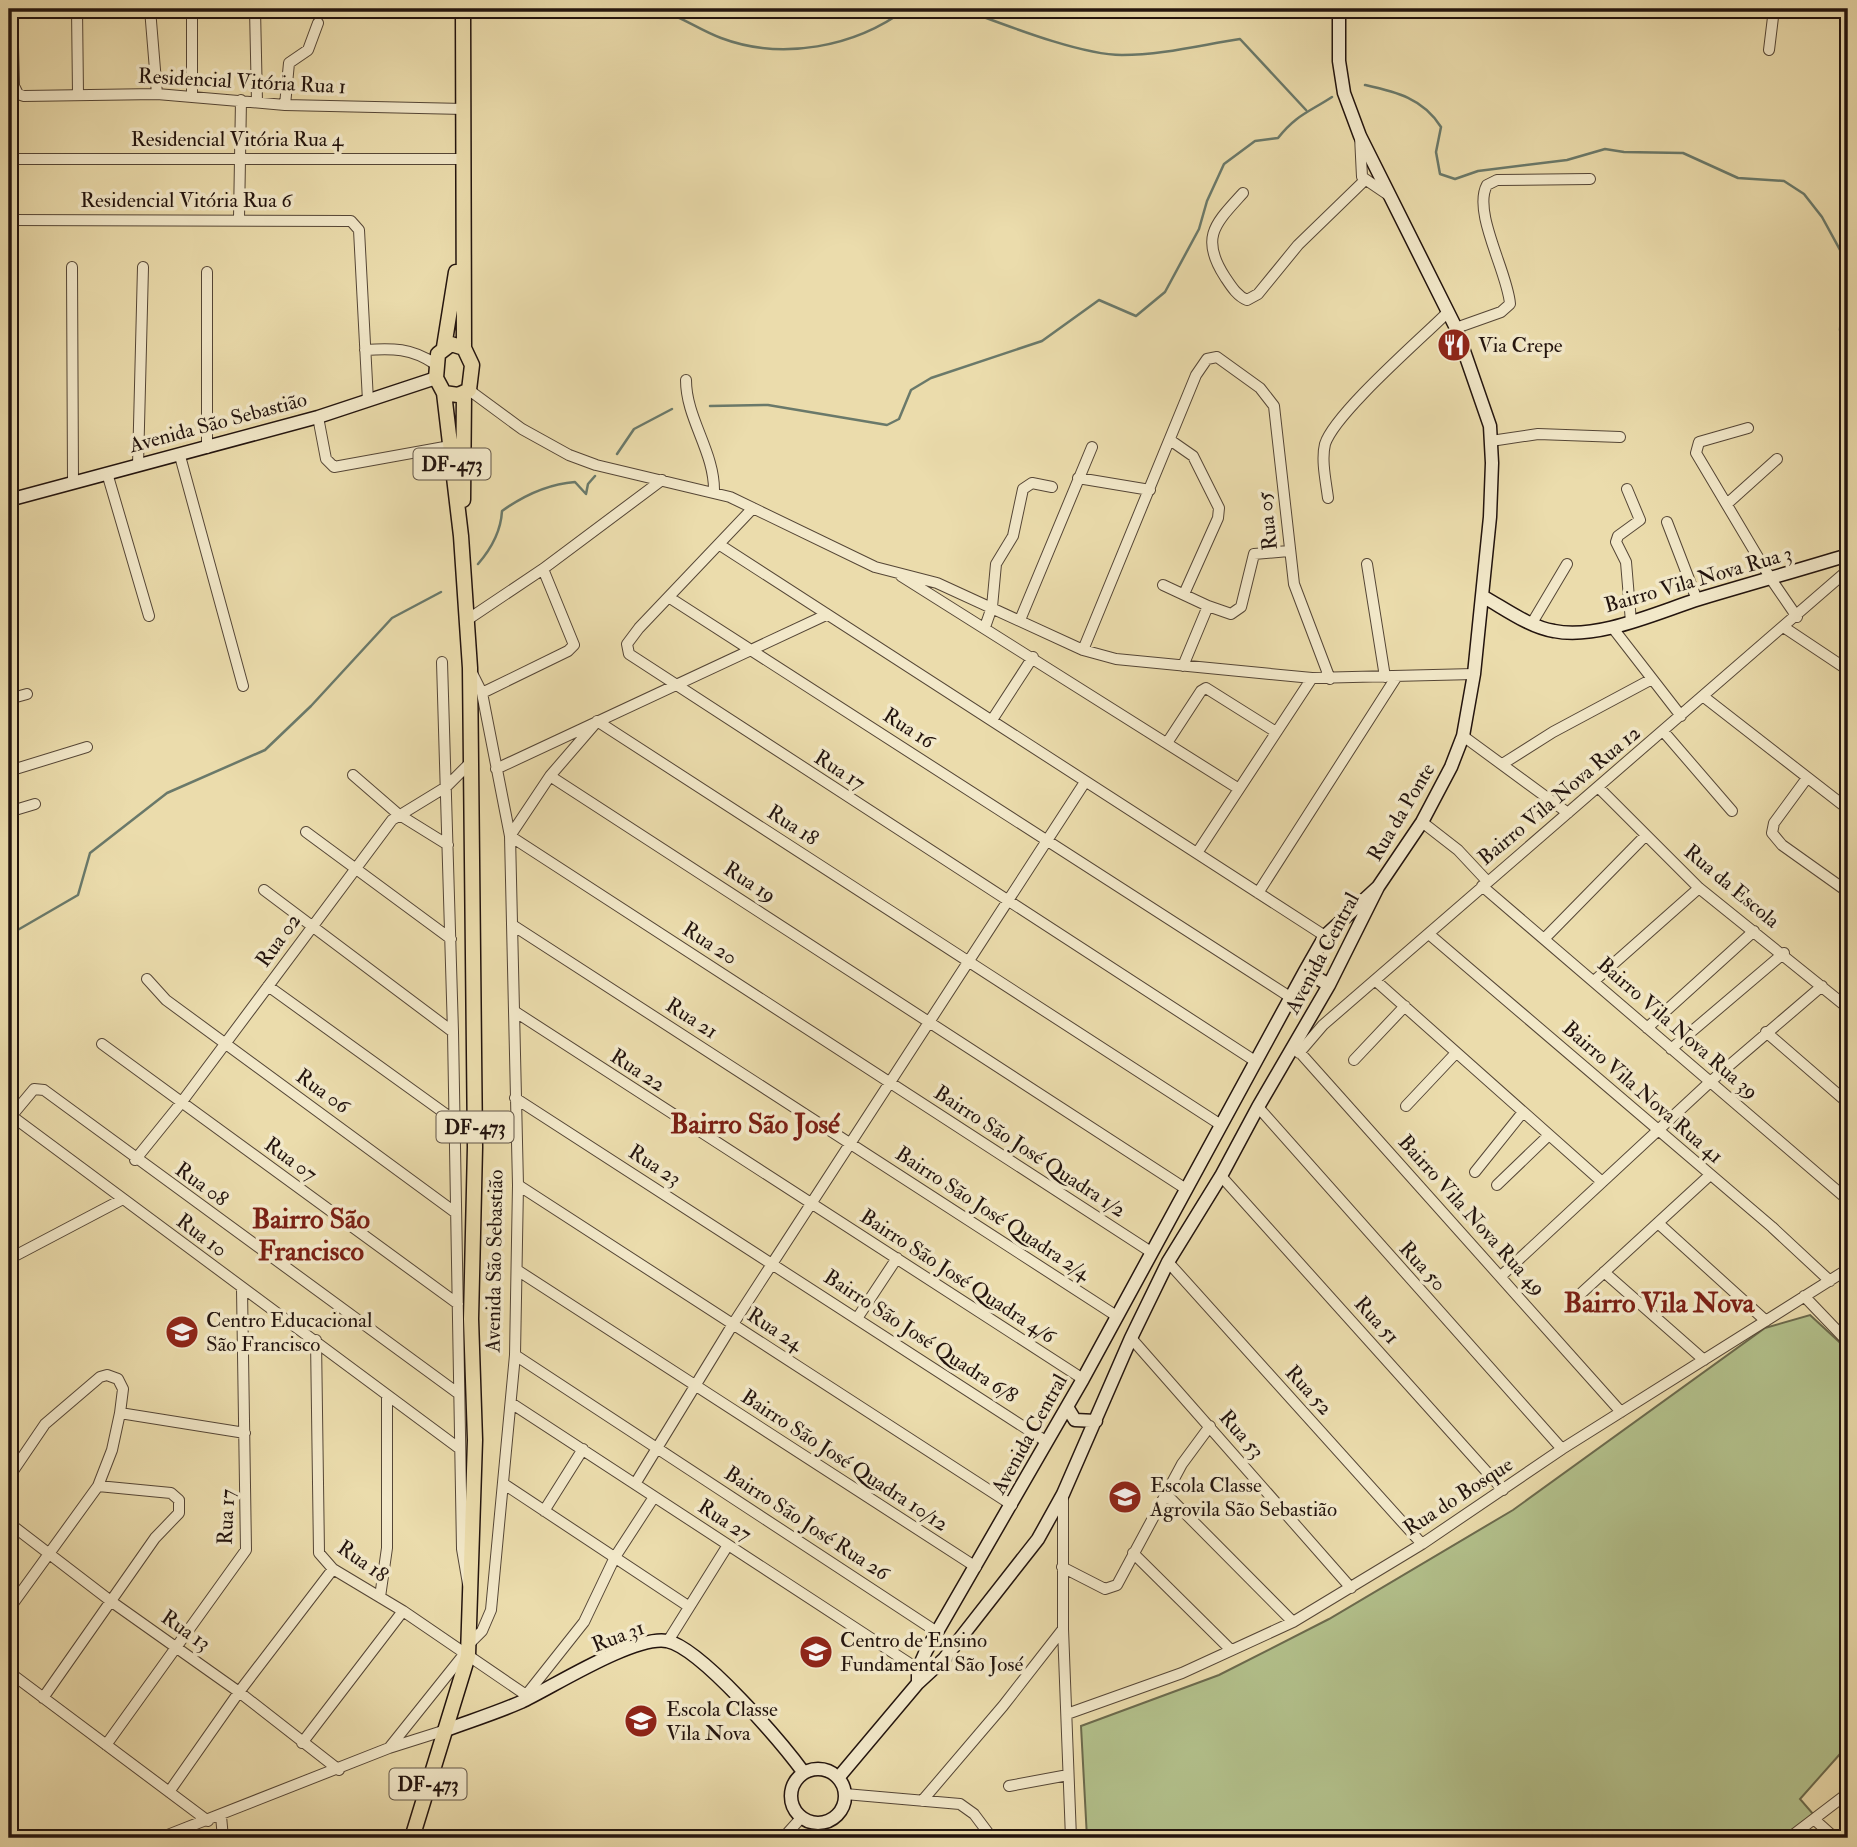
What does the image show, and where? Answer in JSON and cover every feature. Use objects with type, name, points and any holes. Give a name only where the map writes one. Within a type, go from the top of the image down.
[{"type":"main road","name":"Avenida São Sebastião","points":[[461,536],[466,392],[472,365],[464,348],[463,9]]},
{"type":"main road","name":"Avenida São Sebastião","points":[[412,1838],[468,1651],[475,1440],[471,1319],[475,1136],[470,668],[461,536],[444,393],[436,371],[444,346],[462,232]]},
{"type":"main road","points":[[444,346],[451,344],[464,348]]},
{"type":"main road","points":[[444,393],[466,392]]},
{"type":"street","name":"Residencial Vitória Rua 1","points":[[12,9],[14,86],[18,94],[192,95],[285,105],[464,109]]},
{"type":"street","points":[[77,9],[78,94]]},
{"type":"street","points":[[149,9],[156,94]]},
{"type":"street","points":[[192,9],[192,95]]},
{"type":"street","points":[[255,9],[257,102]]},
{"type":"street","name":"Rua da Ponte","points":[[1339,9],[1339,61],[1344,93],[1360,136],[1456,328],[1480,392],[1491,441],[1491,505],[1474,674],[1463,736],[1451,767],[1422,822],[1378,887]]},
{"type":"street","points":[[1769,50],[1774,9]]},
{"type":"street","points":[[285,105],[289,63],[308,50],[318,23]]},
{"type":"street","points":[[239,218],[237,158],[241,100]]},
{"type":"street","points":[[1360,136],[1360,167],[1365,180],[1390,196]]},
{"type":"street","name":"Residencial Vitória Rua 4","points":[[9,159],[465,159]]},
{"type":"street","points":[[1456,328],[1502,312],[1510,304],[1484,201],[1485,188],[1497,180],[1590,179]]},
{"type":"street","points":[[1244,193],[1217,224],[1211,238],[1217,264],[1238,295],[1247,300],[1258,294],[1298,245],[1365,180]]},
{"type":"street","name":"Residencial Vitória Rua 6","points":[[9,220],[239,218],[351,221],[359,230],[365,350]]},
{"type":"street","points":[[72,267],[73,482]]},
{"type":"street","points":[[138,465],[143,267]]},
{"type":"street","points":[[207,272],[207,448]]},
{"type":"street","points":[[1328,498],[1324,458],[1329,436],[1348,411],[1448,312]]},
{"type":"street","points":[[368,401],[365,350],[396,348],[412,351],[436,371]]},
{"type":"street","name":"Rua 05","points":[[1170,440],[1196,375],[1207,359],[1217,357],[1236,369],[1267,395],[1275,406],[1289,551],[1298,597],[1330,678]]},
{"type":"street","name":"Avenida São Sebastião","points":[[9,500],[318,417],[368,401],[436,371]]},
{"type":"street","points":[[686,380],[689,399],[714,468],[714,492]]},
{"type":"street","points":[[466,392],[522,429],[569,455],[596,465],[714,492],[875,567],[928,579],[1083,650],[1116,659],[1311,678],[1474,674]]},
{"type":"street","points":[[318,417],[326,459],[334,467],[450,446]]},
{"type":"street","points":[[1748,428],[1701,441],[1696,448],[1700,464],[1728,503],[1771,579],[1797,617]]},
{"type":"street","points":[[1491,441],[1538,434],[1620,437]]},
{"type":"street","points":[[1083,650],[1170,440],[1193,456],[1219,508],[1218,518],[1184,594]]},
{"type":"street","points":[[1020,620],[1092,447]]},
{"type":"street","points":[[180,456],[243,686]]},
{"type":"street","points":[[1728,503],[1777,459]]},
{"type":"street","points":[[107,473],[149,616]]},
{"type":"street","points":[[1078,478],[1150,490]]},
{"type":"street","points":[[467,620],[543,569],[662,480]]},
{"type":"street","points":[[985,626],[992,607],[996,564],[1013,536],[1023,489],[1032,483],[1052,486]]},
{"type":"street","points":[[1627,489],[1640,520],[1618,536],[1617,545],[1626,562],[1631,622]]},
{"type":"street","points":[[670,598],[753,508]]},
{"type":"street","points":[[1667,522],[1697,600]]},
{"type":"street","points":[[720,545],[1325,936]]},
{"type":"street","points":[[1163,585],[1226,614],[1237,612],[1243,602],[1252,555],[1272,550],[1289,551]]},
{"type":"street","name":"Bairro Vila Nova Rua 3","points":[[1482,596],[1532,623],[1557,632],[1612,627],[1848,555]]},
{"type":"street","points":[[1367,564],[1385,677]]},
{"type":"street","points":[[1532,623],[1567,564]]},
{"type":"street","points":[[482,693],[568,651],[574,645],[543,569]]},
{"type":"street","name":"Bairro Vila Nova Rua 12","points":[[1296,1049],[1430,935],[1484,883],[1785,628],[1848,570]]},
{"type":"street","points":[[897,574],[985,626],[1239,789]]},
{"type":"street","name":"Rua 16","points":[[670,598],[1290,997]]},
{"type":"street","name":"Rua 17","points":[[670,598],[627,644],[629,654],[673,686],[1255,1060]]},
{"type":"street","points":[[1183,666],[1208,606]]},
{"type":"street","points":[[496,769],[826,615]]},
{"type":"street","points":[[1612,627],[1681,716]]},
{"type":"street","points":[[1785,628],[1848,670]]},
{"type":"street","points":[[992,720],[1033,657]]},
{"type":"street","points":[[442,662],[451,939],[463,1570],[469,1586]]},
{"type":"street","name":"Avenida São Sebastião","points":[[468,1651],[482,1632],[491,1610],[515,1355],[517,1270],[514,926],[510,836],[482,693],[470,668]]},
{"type":"street","points":[[1258,893],[1397,676]]},
{"type":"street","points":[[1197,853],[1311,678]]},
{"type":"street","points":[[1504,764],[1553,732],[1652,679]]},
{"type":"street","points":[[1167,743],[1196,698],[1206,688],[1215,691],[1276,732]]},
{"type":"street","points":[[9,699],[27,694]]},
{"type":"street","points":[[1704,697],[1848,809]]},
{"type":"street","points":[[510,836],[550,776],[597,721]]},
{"type":"street","name":"Rua 18","points":[[597,721],[1222,1125]]},
{"type":"street","points":[[1663,731],[1732,811]]},
{"type":"street","points":[[1463,736],[1568,813]]},
{"type":"street","points":[[9,771],[87,747]]},
{"type":"street","name":"Rua 02","points":[[135,1160],[226,1044],[398,814],[446,787],[470,763]]},
{"type":"street","points":[[353,775],[398,814],[448,845]]},
{"type":"street","name":"Rua 19","points":[[550,776],[930,1020],[1186,1189]]},
{"type":"street","points":[[1807,778],[1774,823],[1772,833],[1782,845],[1848,891]]},
{"type":"street","points":[[635,1484],[694,1385],[774,1264],[849,1143],[1085,782]]},
{"type":"street","name":"Rua da Escola","points":[[1598,787],[1699,888],[1784,953],[1848,1008]]},
{"type":"street","points":[[9,807],[15,810],[35,804]]},
{"type":"street","name":"Bairro Vila Nova Rua 39","points":[[1422,822],[1458,850],[1484,883],[1544,939],[1848,1200]]},
{"type":"street","points":[[306,832],[451,939]]},
{"type":"street","points":[[1544,939],[1646,835]]},
{"type":"street","name":"Rua 20","points":[[510,836],[890,1082]]},
{"type":"street","name":"Avenida Central","points":[[918,1683],[918,1669],[937,1632],[1083,1379],[1115,1315],[1325,936],[1378,887]]},
{"type":"street","name":"Avenida Central","points":[[838,1778],[918,1683],[944,1659],[994,1599],[1056,1507],[1168,1262],[1221,1176],[1258,1107],[1296,1049],[1378,887]]},
{"type":"street","points":[[1594,982],[1699,888]]},
{"type":"street","points":[[264,890],[453,1032]]},
{"type":"street","name":"Rua 21","points":[[514,926],[849,1143]]},
{"type":"street","points":[[1647,1028],[1754,931]]},
{"type":"street","name":"Bairro Vila Nova Rua 41","points":[[1430,935],[1658,1129],[1830,1281]]},
{"type":"street","points":[[1671,1049],[1784,953]]},
{"type":"street","points":[[1305,971],[1329,985]]},
{"type":"street","name":"Rua 06","points":[[147,979],[166,1000],[456,1213]]},
{"type":"street","points":[[1376,981],[1601,1181]]},
{"type":"street","points":[[268,986],[454,1120]]},
{"type":"street","points":[[1501,1276],[1710,1082],[1822,986]]},
{"type":"street","points":[[1354,1059],[1405,1006]]},
{"type":"street","name":"Rua 22","points":[[514,1011],[811,1206]]},
{"type":"street","points":[[1766,1032],[1848,1103]]},
{"type":"street","name":"Rua 07","points":[[102,1044],[458,1304]]},
{"type":"street","name":"Bairro Vila Nova Rua 49","points":[[1296,1049],[1621,1412]]},
{"type":"street","points":[[1406,1106],[1455,1054]]},
{"type":"street","name":"Bairro São José Quadra 1/2","points":[[890,1082],[1150,1252]]},
{"type":"street","name":"Rua 08","points":[[10,1117],[34,1088],[40,1088],[135,1160],[460,1394]]},
{"type":"street","name":"Rua 23","points":[[515,1097],[774,1264]]},
{"type":"street","name":"Rua 50","points":[[1258,1107],[1562,1449]]},
{"type":"street","points":[[1475,1172],[1523,1112]]},
{"type":"street","name":"Rua 10","points":[[10,1117],[242,1289],[316,1340],[460,1449]]},
{"type":"street","points":[[1497,1185],[1549,1135]]},
{"type":"street","name":"Bairro São José Quadra 2/4","points":[[849,1143],[1115,1315]]},
{"type":"street","points":[[1575,1298],[1710,1175]]},
{"type":"street","name":"Rua 51","points":[[1221,1176],[1503,1490]]},
{"type":"street","name":"Rua 24","points":[[517,1185],[1012,1505]]},
{"type":"street","points":[[9,1259],[123,1199]]},
{"type":"street","name":"Bairro São José Quadra 4/6","points":[[811,1206],[897,1258],[1083,1379]]},
{"type":"street","points":[[1658,1223],[1766,1321]]},
{"type":"street","points":[[858,1317],[897,1258]]},
{"type":"street","name":"Rua 52","points":[[1168,1262],[1422,1544]]},
{"type":"street","name":"Bairro São José Quadra 6/8","points":[[774,1264],[1047,1442]]},
{"type":"street","name":"Rua do Bosque","points":[[1067,1714],[1182,1673],[1293,1622],[1422,1544],[1562,1449],[1848,1269]]},
{"type":"street","name":"Bairro São José Quadra 10/12","points":[[517,1270],[976,1567]]},
{"type":"street","points":[[1604,1272],[1704,1360]]},
{"type":"street","name":"Rua 17","points":[[106,1745],[246,1549],[242,1289]]},
{"type":"street","points":[[1804,1296],[1848,1342]]},
{"type":"street","name":"Rua 53","points":[[1131,1338],[1351,1588]]},
{"type":"street","name":"Rua 18","points":[[316,1340],[317,1542],[323,1558],[334,1569],[468,1651],[522,1700]]},
{"type":"street","name":"Bairro São José Rua 26","points":[[515,1355],[937,1632]]},
{"type":"street","points":[[9,1476],[54,1414],[100,1377],[115,1377],[122,1385],[120,1413],[112,1450],[98,1486],[9,1609]]},
{"type":"street","points":[[380,1597],[387,1548],[387,1395]]},
{"type":"street","name":"Rua 27","points":[[511,1403],[918,1669]]},
{"type":"street","points":[[1067,1407],[1076,1420],[1096,1421]]},
{"type":"street","points":[[120,1413],[245,1433]]},
{"type":"street","points":[[1059,1422],[1075,1425],[1089,1438]]},
{"type":"street","points":[[1062,1567],[1101,1587],[1111,1589],[1120,1581],[1182,1464],[1210,1426]]},
{"type":"street","points":[[544,1511],[583,1450]]},
{"type":"street","points":[[504,1484],[688,1606]]},
{"type":"street","points":[[43,1698],[155,1538],[178,1513],[180,1504],[176,1496],[164,1491],[98,1486]]},
{"type":"street","points":[[1063,1494],[1063,1629],[1071,1838]]},
{"type":"street","points":[[1166,1494],[1293,1622]]},
{"type":"street","points":[[522,1700],[584,1622],[615,1557],[654,1497]]},
{"type":"street","points":[[1056,1507],[1063,1534]]},
{"type":"street","name":"Rua 13","points":[[9,1523],[112,1602],[239,1692],[339,1770]]},
{"type":"street","points":[[668,1641],[727,1545]]},
{"type":"street","points":[[1133,1553],[1231,1650]]},
{"type":"street","points":[[169,1792],[239,1692],[334,1569]]},
{"type":"street","points":[[302,1743],[403,1611]]},
{"type":"street","points":[[922,1801],[1003,1706],[1063,1629]]},
{"type":"street","name":"Rua 31","points":[[446,1730],[522,1700],[641,1643],[668,1641],[704,1664],[767,1729],[804,1773]]},
{"type":"street","points":[[389,1748],[468,1651]]},
{"type":"street","points":[[9,1672],[208,1821]]},
{"type":"street","points":[[410,1723],[419,1739]]},
{"type":"street","points":[[160,1838],[172,1836],[389,1748],[446,1730]]},
{"type":"street","points":[[822,1770],[838,1778],[845,1794],[841,1810],[827,1822],[814,1823],[802,1818],[792,1804],[794,1783],[804,1773],[822,1770]]},
{"type":"street","points":[[1009,1786],[1068,1775]]},
{"type":"street","points":[[1789,1838],[1816,1821],[1848,1793]]},
{"type":"street","points":[[845,1794],[953,1802],[965,1806],[992,1838]]},
{"type":"street","points":[[221,1816],[223,1838]]},
{"type":"street","points":[[783,1838],[802,1818]]},
{"type":"street","points":[[1816,1821],[1835,1838]]},
{"type":"green space","points":[[1810,1315],[1848,1350],[1848,1745],[1800,1799],[1814,1815],[1781,1838],[1087,1838],[1081,1726],[1219,1675],[1329,1619],[1513,1510],[1765,1328]]},
{"type":"waterway","points":[[657,9],[721,38],[768,49],[793,49],[841,41],[864,33],[906,9]]},
{"type":"waterway","points":[[962,9],[1042,38],[1105,54],[1152,53],[1240,39],[1306,110]]},
{"type":"waterway","points":[[1365,85],[1408,98],[1434,117],[1441,127],[1436,152],[1440,174],[1455,179],[1478,171],[1567,160],[1605,149],[1683,153],[1738,178],[1784,181],[1804,194],[1822,217],[1845,259],[1840,330],[1848,342]]},
{"type":"waterway","points":[[710,406],[768,405],[887,425],[899,419],[911,390],[931,378],[1042,341],[1099,300],[1136,316],[1165,292],[1199,229],[1207,201],[1224,164],[1255,141],[1278,138],[1297,119],[1332,97]]},
{"type":"waterway","points":[[617,454],[634,429],[672,409]]},
{"type":"waterway","points":[[478,564],[494,539],[502,511],[519,500],[565,483],[575,482],[586,494],[588,484],[595,476]]},
{"type":"waterway","points":[[9,935],[78,895],[90,853],[167,793],[265,750],[311,706],[392,618],[441,592]]},
{"type":"place","name":"Via Crepe","points":[[1454,345]]},
{"type":"place","name":"Centro Educacional São Francisco","points":[[182,1332]]},
{"type":"place","name":"Escola Classe Agrovila São Sebastião","points":[[1125,1497]]},
{"type":"place","name":"Centro de Ensino Fundamental São José","points":[[816,1652]]},
{"type":"place","name":"Escola Classe Vila Nova","points":[[641,1721]]},
{"type":"district","name":"Bairro São José","points":[[755,1123]]},
{"type":"district","name":"Bairro São Francisco","points":[[311,1234]]},
{"type":"district","name":"Bairro Vila Nova","points":[[1659,1302]]}]
